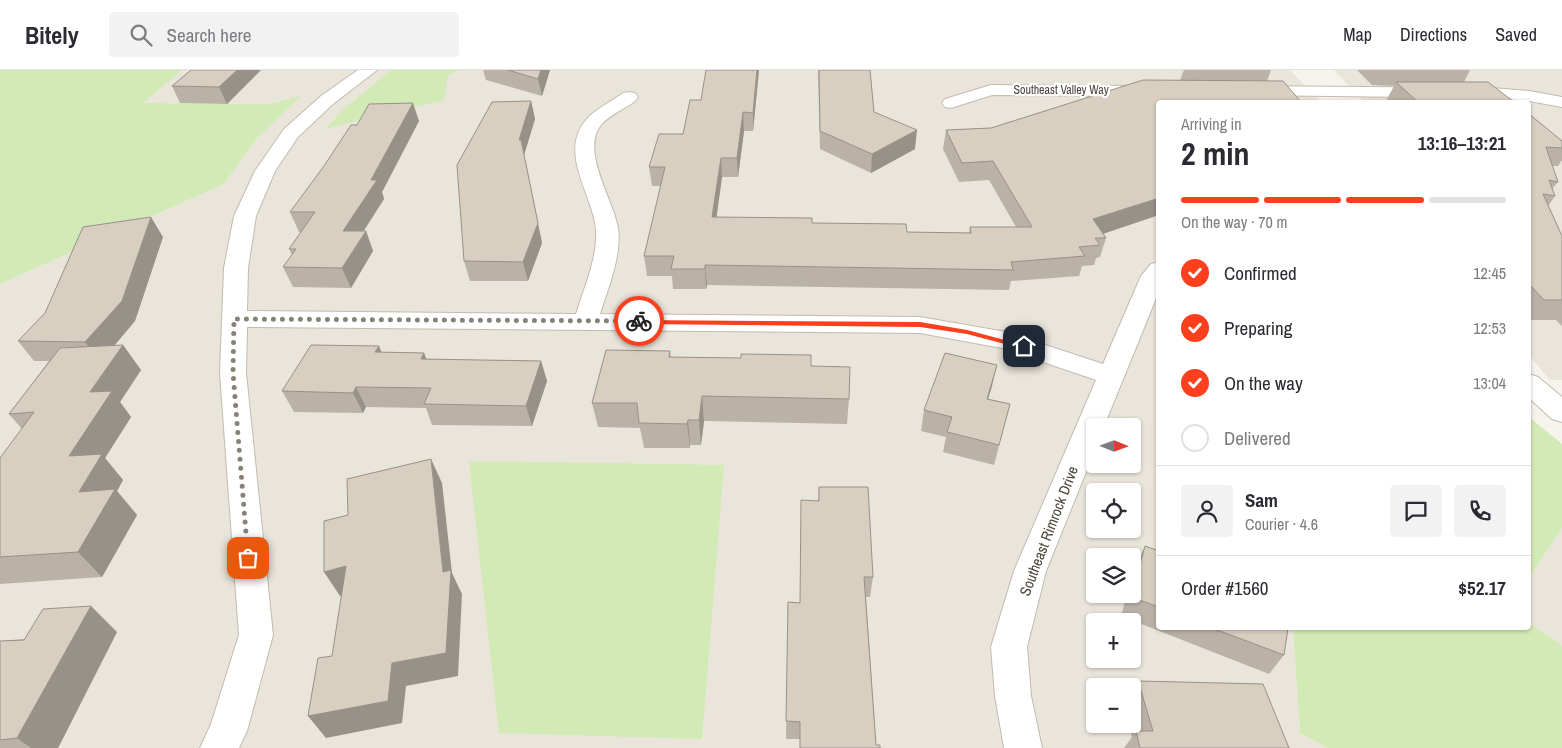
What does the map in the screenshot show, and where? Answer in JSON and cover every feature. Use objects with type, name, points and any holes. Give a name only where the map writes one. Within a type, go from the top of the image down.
[{"type":"street","points":[[219,748],[228,731],[256,635],[233,373],[236,268],[245,216],[265,171],[292,133],[327,100],[369,70]]},
{"type":"street","points":[[1318,77],[1337,97]]},
{"type":"street","name":"Southeast Valley Way","points":[[951,103],[991,90],[1166,91]]},
{"type":"street","points":[[1235,91],[1337,97],[1492,93],[1529,96],[1562,102]]},
{"type":"street","points":[[586,321],[604,256],[608,229],[586,158],[585,144],[592,123],[630,97]]},
{"type":"street","name":"Southeast Rimrock Drive","points":[[1023,748],[1013,696],[1009,647],[1030,571],[1152,276],[1156,272]]},
{"type":"street","points":[[234,319],[920,325],[1006,340],[1112,376]]},
{"type":"street","points":[[1531,385],[1562,412]]},
{"type":"shaded area","points":[[182,70],[391,70],[346,107],[448,76],[460,70],[1290,70],[1319,100],[1156,100],[1156,630],[1293,630],[1300,733],[1328,748],[0,748],[0,284],[224,184],[257,138],[300,97],[269,104],[142,103]]},
{"type":"shaded area","points":[[1334,70],[1562,70],[1562,380],[1550,380],[1531,357],[1531,100],[1362,100]]},
{"type":"shaded area","points":[[1562,528],[1562,645],[1531,624],[1531,575]]},
{"type":"green space","points":[[0,70],[182,70],[143,103],[269,104],[301,96],[257,138],[224,184],[0,284]]},
{"type":"green space","points":[[391,70],[460,70],[448,76],[444,100],[325,129],[346,107]]},
{"type":"green space","points":[[1531,419],[1562,444],[1562,528],[1531,575]]},
{"type":"green space","points":[[469,461],[724,465],[702,739],[499,733]]},
{"type":"green space","points":[[1531,624],[1562,645],[1562,748],[1328,748],[1300,733],[1293,630],[1531,630]]},
{"type":"building","points":[[191,70],[237,70],[219,87],[172,86]]},
{"type":"building","points":[[508,70],[541,70],[538,79]]},
{"type":"building","points":[[706,70],[757,70],[753,113],[743,112],[737,158],[721,158],[712,217],[812,218],[812,223],[906,224],[907,232],[971,233],[970,227],[1032,227],[993,161],[962,163],[946,130],[991,128],[1143,80],[1283,81],[1299,100],[1156,100],[1156,199],[1093,219],[1106,238],[1095,238],[1100,245],[1079,247],[1085,256],[1011,262],[1013,270],[705,265],[705,269],[671,269],[674,256],[644,256],[665,167],[649,167],[659,134],[683,134],[690,100],[701,100]]},
{"type":"building","points":[[819,70],[870,70],[874,112],[917,130],[872,154],[820,131]]},
{"type":"building","points":[[1396,82],[1488,82],[1511,100],[1416,100]]},
{"type":"building","points":[[531,101],[519,140],[521,140],[538,223],[523,262],[464,261],[457,165],[492,102]]},
{"type":"building","points":[[413,103],[371,180],[377,180],[343,231],[366,231],[342,268],[283,267],[296,249],[289,249],[315,212],[290,212],[351,125],[357,125],[369,104]]},
{"type":"building","points":[[1531,116],[1562,141],[1562,148],[1546,147],[1558,182],[1549,180],[1555,196],[1543,194],[1562,236],[1562,300],[1544,300],[1531,286]]},
{"type":"building","points":[[151,217],[122,301],[85,342],[18,341],[45,313],[83,227]]},
{"type":"building","points":[[123,345],[90,392],[112,391],[69,456],[102,454],[79,492],[115,489],[78,552],[0,557],[0,458],[34,412],[9,414],[60,348]]},
{"type":"building","points":[[311,345],[379,346],[375,352],[424,353],[421,359],[541,361],[526,406],[424,404],[431,388],[356,387],[353,393],[282,391]]},
{"type":"building","points":[[606,350],[670,351],[669,357],[741,358],[741,354],[811,355],[811,366],[850,367],[849,399],[702,396],[699,420],[688,420],[687,424],[639,423],[637,403],[592,403]]},
{"type":"building","points":[[945,353],[997,365],[987,399],[1010,404],[999,445],[947,432],[952,417],[924,410]]},
{"type":"building","points":[[431,459],[443,572],[451,570],[446,653],[392,663],[388,701],[308,716],[318,658],[332,656],[346,566],[324,572],[324,521],[348,515],[347,479]]},
{"type":"building","points":[[819,487],[868,487],[873,577],[864,577],[876,745],[880,745],[880,748],[800,748],[800,722],[786,721],[788,602],[800,603],[801,500],[819,501]]},
{"type":"building","points":[[1145,546],[1156,550],[1156,606],[1141,601],[1141,561]]},
{"type":"building","points":[[91,606],[17,738],[0,740],[0,641],[24,640],[43,609]]},
{"type":"building","points":[[1217,630],[1288,630],[1284,655]]},
{"type":"building","points":[[1141,681],[1263,684],[1289,748],[1140,748],[1136,733],[1153,731],[1141,691]]},
{"type":"way so far","points":[[248,558],[233,373],[234,319],[639,321]]},
{"type":"route","points":[[639,321],[920,325],[967,332],[1006,340],[1024,346]]}]
